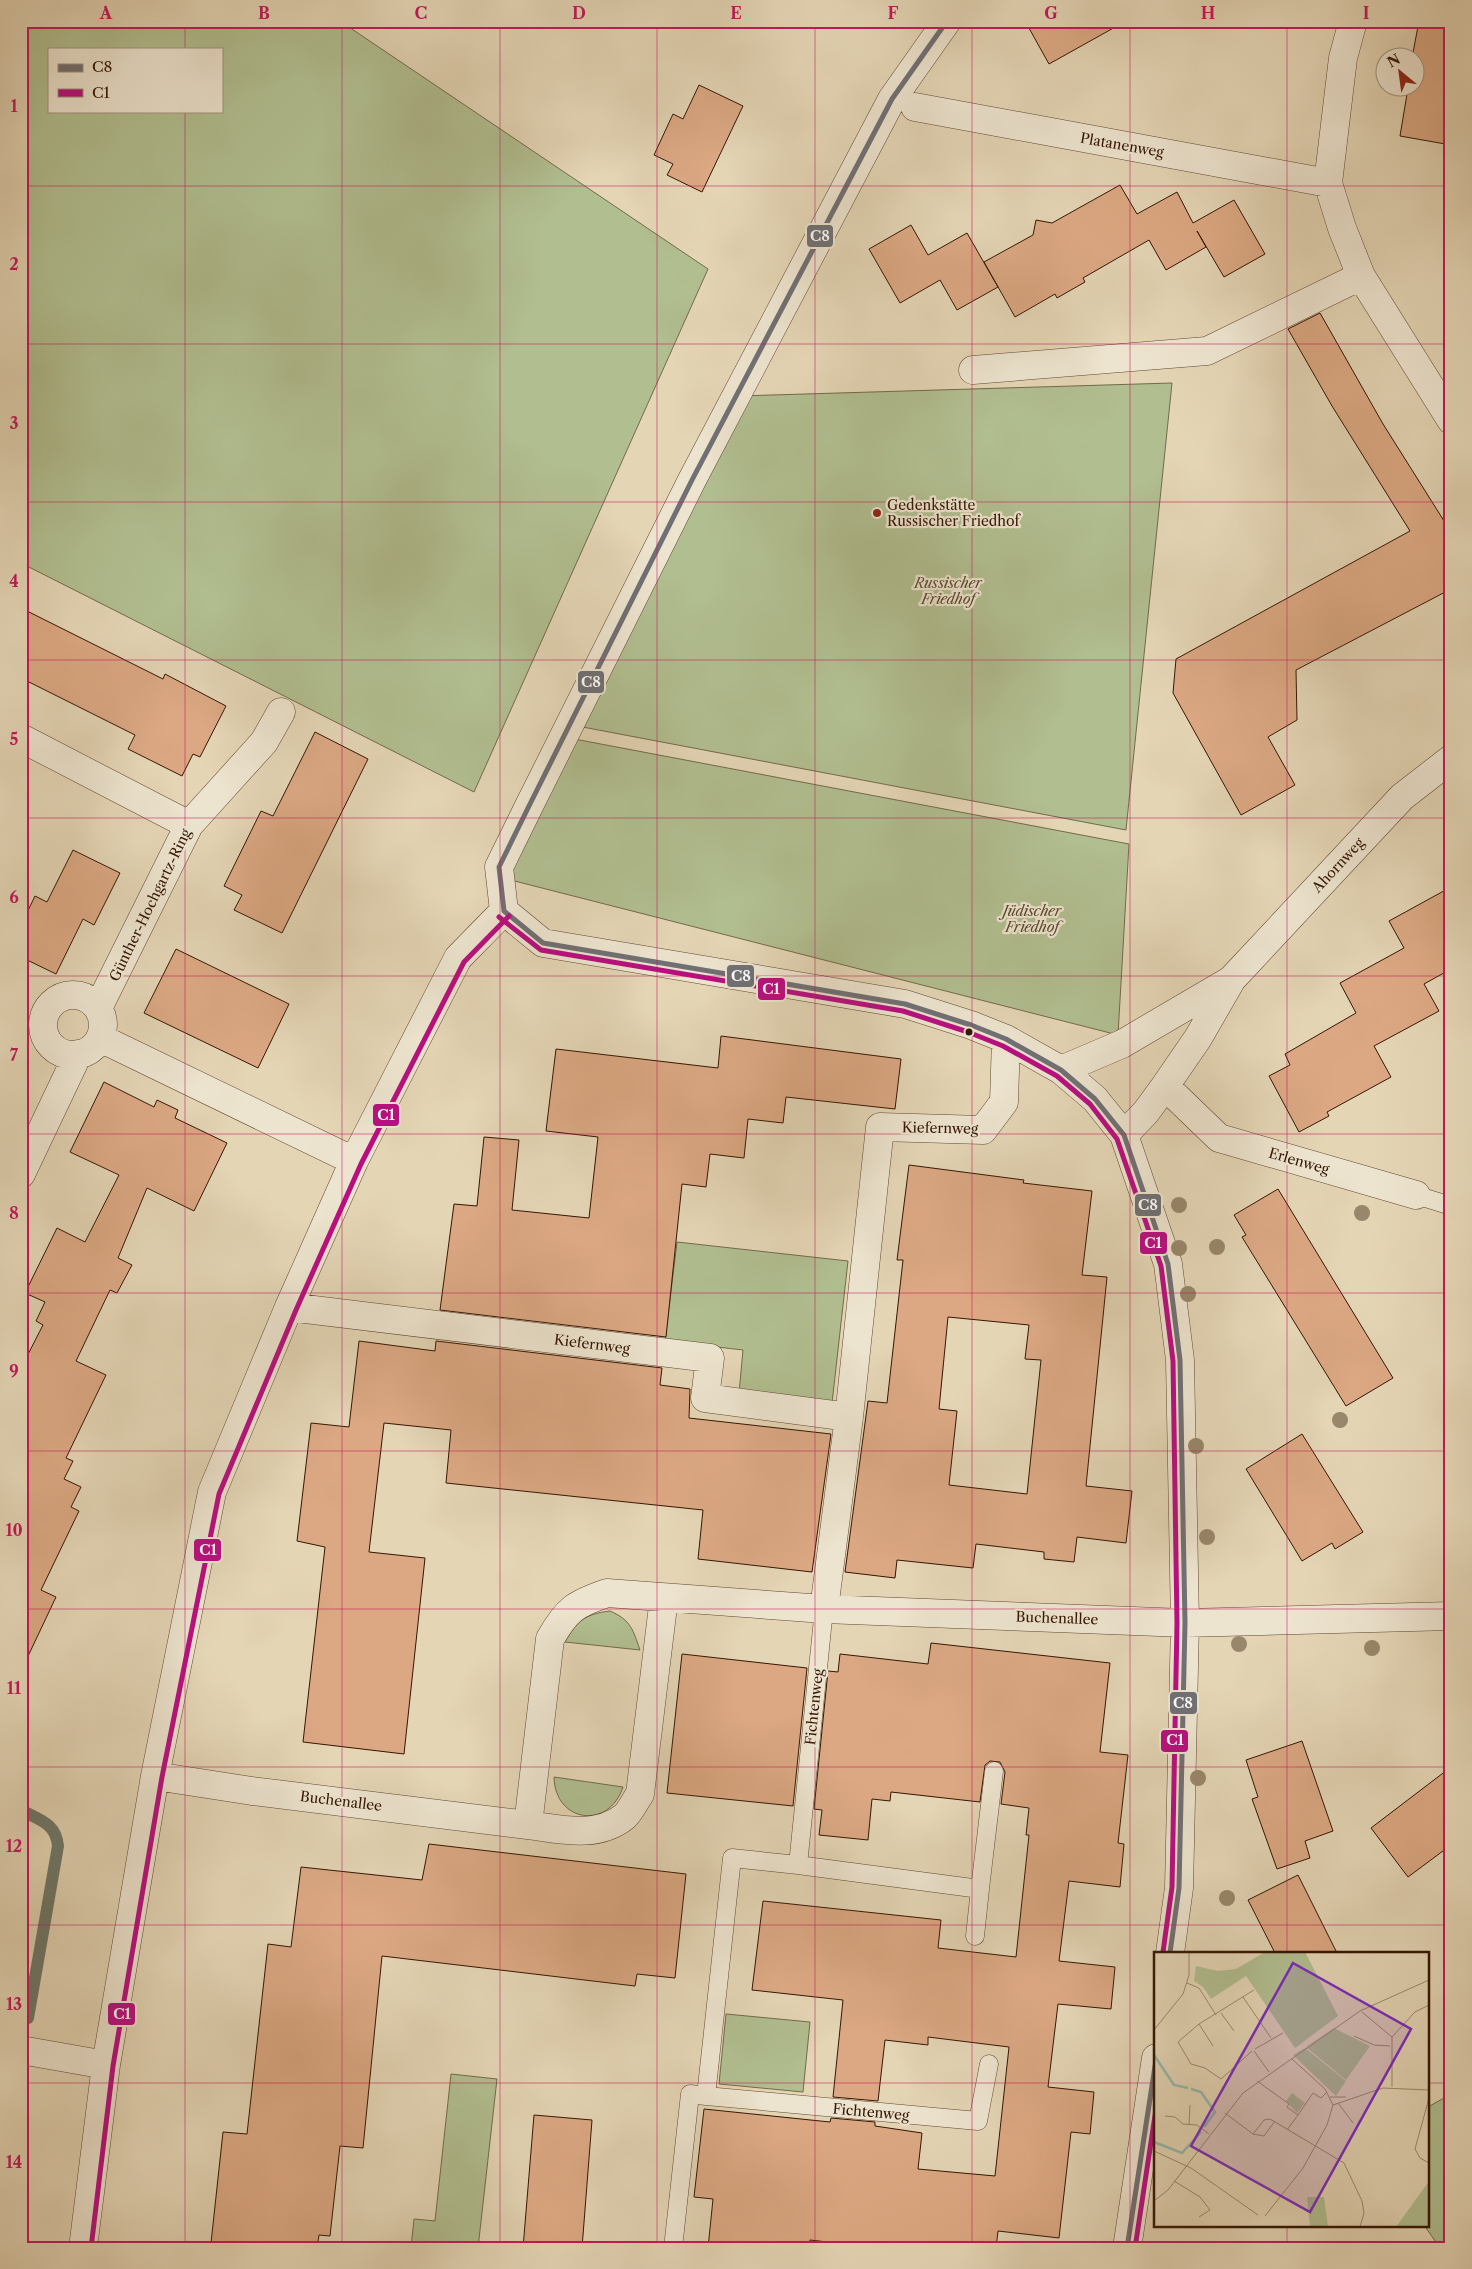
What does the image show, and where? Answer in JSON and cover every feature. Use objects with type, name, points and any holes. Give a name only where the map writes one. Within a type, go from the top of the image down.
[{"type":"street","points":[[947,21],[892,99],[692,480],[529,806],[499,867],[504,911],[543,943],[905,1004],[1006,1039],[1061,1070],[1095,1099],[1124,1134],[1168,1264],[1180,1360],[1185,1623],[1179,1888],[1170,1952]]},
{"type":"street","points":[[1353,21],[1343,58],[1328,183],[1342,228],[1361,276],[1451,420]]},
{"type":"street","name":"Platanenweg","points":[[915,107],[1328,183]]},
{"type":"street","points":[[973,370],[1206,351],[1361,276]]},
{"type":"street","name":"Günther-Hochgartz-Ring","points":[[98,1008],[189,825],[264,742],[282,712]]},
{"type":"street","points":[[21,738],[189,825]]},
{"type":"street","name":"Ahornweg","points":[[1124,1134],[1146,1112],[1165,1086],[1198,1038],[1232,979],[1402,798],[1451,759]]},
{"type":"street","points":[[83,2248],[106,2065],[154,1776],[212,1492],[289,1307],[354,1161],[458,958],[504,911]]},
{"type":"street","name":"Ahornweg","points":[[1061,1070],[1122,1044],[1232,979]]},
{"type":"street","points":[[72,994],[82,996],[98,1008],[103,1023],[100,1038],[87,1052],[68,1055],[59,1052],[46,1039],[43,1030],[46,1012],[52,1003],[61,997],[72,994]]},
{"type":"street","points":[[100,1038],[354,1161]]},
{"type":"street","name":"Kiefernweg","points":[[824,1610],[849,1416],[880,1127],[983,1130],[1004,1102],[1006,1039]]},
{"type":"street","points":[[21,1174],[78,1054]]},
{"type":"street","name":"Erlenweg","points":[[1165,1086],[1219,1138],[1416,1195]]},
{"type":"street","name":"Kiefernweg","points":[[289,1307],[710,1358],[704,1398],[849,1416]]},
{"type":"street","name":"Buchenallee","points":[[528,1825],[550,1638],[562,1617],[584,1600],[607,1593],[824,1610],[1185,1623],[1451,1616]]},
{"type":"street","name":"Buchenallee","points":[[154,1776],[252,1791],[580,1832],[606,1828],[625,1816],[640,1794],[664,1598]]},
{"type":"street","points":[[21,2050],[106,2065]]},
{"type":"street","points":[[1127,2248],[1154,2071]]},
{"type":"lane","name":"Erlenweg","points":[[1416,1195],[1451,1206]]},
{"type":"lane","name":"Fichtenweg","points":[[798,1865],[824,1610]]},
{"type":"lane","points":[[975,1936],[994,1771]]},
{"type":"lane","points":[[706,2096],[732,1858],[980,1889]]},
{"type":"lane","name":"Fichtenweg","points":[[673,2248],[690,2094],[978,2121],[988,2064]]},
{"type":"green space","points":[[21,21],[340,21],[708,269],[474,792],[21,563]]},
{"type":"green space","name":"Russischer Friedhof","points":[[1172,383],[1126,830],[572,725],[739,396]]},
{"type":"green space","name":"Jüdischer Friedhof","points":[[569,738],[1129,844],[1118,1035],[491,875]]},
{"type":"green space","points":[[677,1242],[848,1261],[832,1403],[739,1393],[743,1350],[665,1341]]},
{"type":"green space","points":[[610,1611],[627,1622],[640,1650],[565,1642],[583,1620],[594,1614]]},
{"type":"green space","points":[[554,1777],[623,1787],[616,1801],[606,1810],[595,1815],[584,1815],[573,1812],[563,1804],[557,1792]]},
{"type":"green space","points":[[726,2014],[810,2022],[803,2092],[719,2084]]},
{"type":"green space","points":[[451,2074],[497,2079],[478,2248],[411,2248],[414,2219],[435,2221]]},
{"type":"green space","points":[[1451,2094],[1451,2248],[1440,2248],[1425,2226],[1430,2226],[1430,2106]]},
{"type":"building","points":[[1025,21],[1126,21],[1049,64]]},
{"type":"building","points":[[1419,21],[1451,21],[1451,145],[1400,136],[1406,98],[1424,98],[1424,48],[1414,48]]},
{"type":"building","points":[[699,85],[743,106],[702,192],[667,175],[673,164],[654,155],[673,114],[683,119]]},
{"type":"building","points":[[1120,185],[1137,214],[1177,192],[1193,223],[1234,200],[1265,254],[1224,277],[1197,231],[1206,247],[1166,270],[1149,240],[1083,278],[1085,282],[1057,298],[1055,294],[1015,317],[984,262],[1033,235],[1036,220],[1052,223]]},
{"type":"building","points":[[911,225],[928,255],[967,233],[998,287],[957,310],[940,280],[900,303],[869,249]]},
{"type":"building","points":[[1320,313],[1383,424],[1451,532],[1451,589],[1296,670],[1297,720],[1268,737],[1295,785],[1241,815],[1173,693],[1176,659],[1410,531],[1332,406],[1288,329]]},
{"type":"building","points":[[21,608],[163,679],[165,674],[226,706],[200,757],[193,754],[182,776],[128,749],[135,735],[21,678]]},
{"type":"building","points":[[315,732],[368,759],[282,933],[234,910],[242,895],[224,886],[261,811],[273,816]]},
{"type":"building","points":[[73,850],[120,873],[94,925],[83,919],[56,974],[21,957],[21,925],[35,896],[47,902]]},
{"type":"building","points":[[1451,887],[1451,969],[1424,984],[1439,1011],[1374,1046],[1391,1077],[1327,1112],[1329,1116],[1299,1132],[1269,1076],[1290,1065],[1285,1054],[1356,1013],[1340,983],[1404,948],[1389,921]]},
{"type":"building","points":[[176,949],[289,1004],[258,1068],[144,1013]]},
{"type":"building","points":[[721,1036],[901,1059],[895,1109],[786,1097],[783,1123],[748,1119],[744,1158],[710,1154],[706,1187],[682,1184],[666,1337],[440,1310],[454,1204],[477,1206],[484,1137],[519,1140],[512,1210],[589,1218],[598,1137],[546,1131],[556,1049],[718,1068]]},
{"type":"building","points":[[104,1082],[154,1107],[157,1100],[178,1110],[175,1118],[227,1143],[194,1211],[147,1188],[118,1258],[132,1265],[117,1293],[110,1290],[76,1361],[106,1375],[66,1458],[73,1461],[64,1479],[81,1487],[71,1507],[79,1511],[41,1590],[56,1597],[21,1671],[21,1368],[43,1325],[36,1321],[45,1302],[25,1293],[57,1228],[85,1242],[119,1175],[70,1152]]},
{"type":"building","points":[[909,1165],[1024,1180],[1023,1183],[1092,1191],[1082,1275],[1107,1277],[1086,1486],[1132,1491],[1126,1543],[1077,1537],[1074,1562],[1044,1559],[1044,1552],[976,1544],[973,1568],[897,1560],[895,1578],[845,1572],[868,1401],[887,1403],[903,1260],[897,1260]],"holes":[[[948,1317],[1029,1325],[1025,1359],[1041,1360],[1027,1494],[949,1485],[957,1411],[939,1409]]]},
{"type":"building","points":[[1278,1189],[1393,1378],[1346,1406],[1242,1237],[1246,1235],[1234,1215]]},
{"type":"building","points":[[359,1341],[435,1351],[436,1341],[662,1368],[660,1385],[690,1389],[689,1418],[831,1434],[812,1572],[698,1559],[703,1510],[446,1483],[451,1430],[384,1423],[369,1552],[425,1558],[404,1754],[303,1742],[325,1547],[297,1541],[311,1423],[349,1427]]},
{"type":"building","points":[[1302,1434],[1363,1532],[1335,1549],[1332,1543],[1302,1561],[1246,1469]]},
{"type":"building","points":[[931,1643],[1110,1663],[1100,1752],[1128,1755],[1118,1843],[1124,1844],[1120,1887],[1069,1881],[1059,1961],[1115,1967],[1111,2009],[1058,2004],[1048,2087],[1094,2092],[1090,2134],[1071,2132],[1059,2238],[998,2231],[996,2248],[880,2248],[810,2240],[809,2248],[708,2248],[713,2199],[694,2197],[704,2109],[830,2122],[831,2118],[875,2122],[875,2126],[922,2133],[918,2169],[995,2176],[1009,2047],[928,2037],[928,2045],[885,2040],[878,2101],[833,2097],[843,2000],[752,1990],[763,1901],[941,1920],[938,1948],[1016,1957],[1029,1835],[1026,1835],[1029,1808],[1001,1804],[1005,1772],[1000,1762],[990,1761],[985,1765],[980,1802],[891,1792],[890,1801],[872,1799],[868,1840],[819,1835],[822,1810],[814,1809],[828,1671],[838,1672],[840,1654],[928,1664]]},
{"type":"building","points":[[682,1654],[807,1668],[793,1806],[667,1793]]},
{"type":"building","points":[[1302,1741],[1333,1831],[1305,1841],[1310,1858],[1277,1869],[1252,1799],[1258,1797],[1246,1760]]},
{"type":"building","points":[[1451,1767],[1451,1845],[1408,1877],[1371,1828]]},
{"type":"building","points":[[429,1844],[686,1874],[675,1978],[637,1974],[635,1986],[382,1956],[363,2148],[340,2146],[330,2236],[319,2235],[317,2248],[222,2248],[222,2244],[211,2243],[223,2132],[247,2134],[268,1944],[291,1947],[301,1867],[422,1880]]},
{"type":"building","points":[[1298,1875],[1336,1952],[1274,1952],[1248,1900]]},
{"type":"building","points":[[534,2115],[592,2120],[582,2248],[523,2248]]},
{"type":"waterway","points":[[21,1810],[50,1827],[57,1838],[58,1846],[28,2018]]},
{"type":"transit line","name":"C8","points":[[504,911],[499,867],[529,806],[692,480],[892,99],[947,21]]},
{"type":"transit line","name":"C8","points":[[504,911],[543,943],[905,1004],[971,1025],[1006,1039],[1061,1070],[1095,1099],[1124,1135],[1168,1264],[1180,1360],[1185,1623],[1179,1888],[1170,1952]]},
{"type":"transit line","name":"C1","points":[[91,2248],[113,2066],[162,1777],[219,1494],[296,1310],[361,1164],[464,962],[509,916]]},
{"type":"transit line","name":"C1","points":[[499,917],[541,950],[903,1011],[968,1032],[1003,1046],[1057,1076],[1090,1104],[1117,1139],[1161,1266],[1173,1361],[1177,1623],[1172,1887],[1163,1952]]},
{"type":"transit line","name":"C8","points":[[1127,2248],[1154,2073]]},
{"type":"transit line","name":"C1","points":[[1135,2248],[1154,2122]]},
{"type":"place","name":"Gedenkstätte Russischer Friedhof","points":[[877,513]]}]
